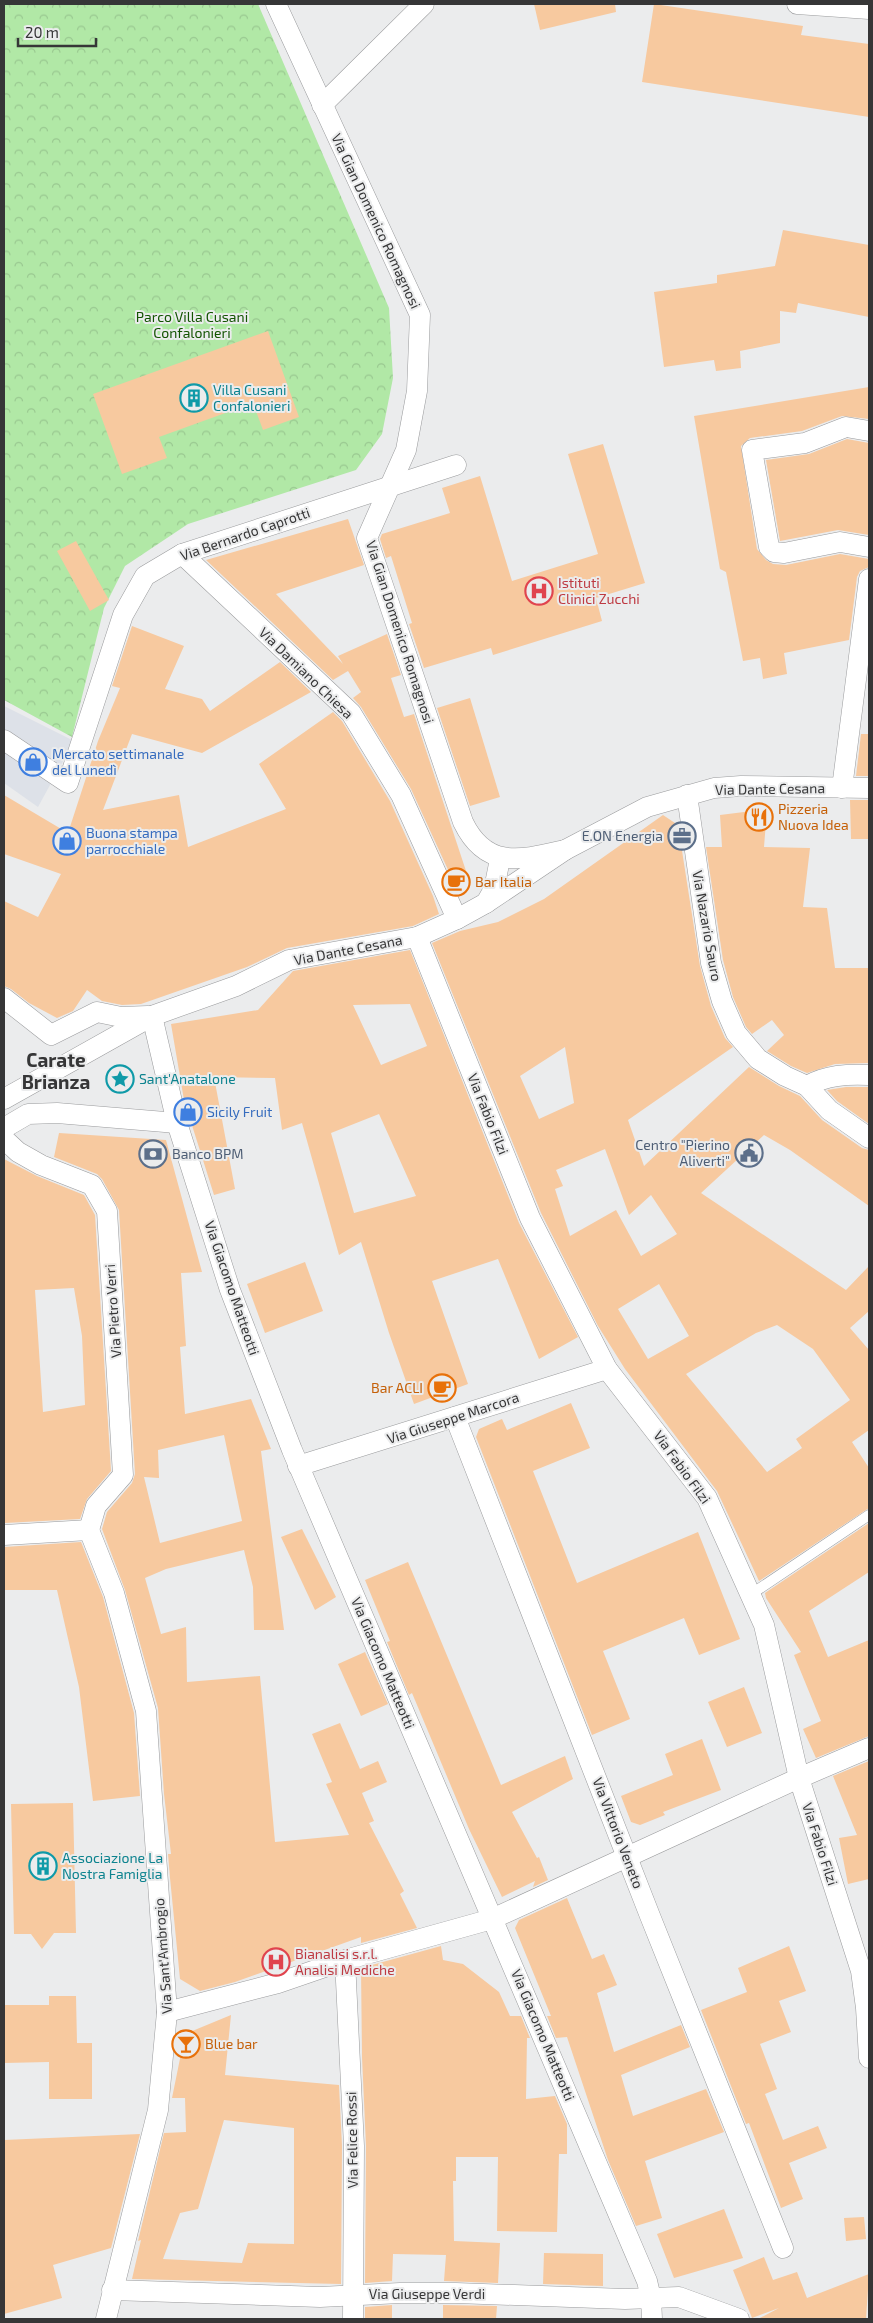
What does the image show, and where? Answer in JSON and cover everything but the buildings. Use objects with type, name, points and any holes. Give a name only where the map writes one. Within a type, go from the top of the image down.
[{"type":"street","name":"Via Gian Domenico Romagnosi","points":[[276,4],[420,315],[416,399],[406,450],[367,538],[463,822],[474,841],[500,859]]},
{"type":"street","points":[[322,105],[424,4]]},
{"type":"street","points":[[797,4],[869,9]]},
{"type":"street","points":[[869,430],[846,427],[805,443],[752,450],[769,548],[774,552],[784,553],[840,542],[869,547]]},
{"type":"street","name":"Via Bernardo Caprotti","points":[[4,740],[68,783],[124,615],[145,576],[182,554],[456,465]]},
{"type":"street","name":"Via Damiano Chiesa","points":[[182,554],[351,713],[401,795],[457,918]]},
{"type":"street","points":[[842,788],[869,579]]},
{"type":"street","name":"Via Dante Cesana","points":[[152,1016],[236,986],[289,960],[417,937],[486,903],[565,850],[647,807],[687,794],[714,788],[741,786],[869,788]]},
{"type":"street","name":"Via Nazario Sauro","points":[[687,794],[711,963],[722,1001],[736,1033],[758,1059],[785,1076],[807,1086],[829,1110],[869,1138]]},
{"type":"street","name":"Via Dante Cesana","points":[[500,859],[530,858],[565,850]]},
{"type":"street","points":[[486,903],[494,889],[500,859]]},
{"type":"street","name":"Via Fabio Filzi","points":[[417,937],[530,1218],[607,1369],[707,1498],[764,1625],[799,1778],[861,1971],[866,2008],[869,2058]]},
{"type":"street","points":[[4,998],[50,1035],[97,1012],[121,1016],[152,1016]]},
{"type":"street","points":[[4,1099],[152,1016]]},
{"type":"street","name":"Via Giacomo Matteotti","points":[[152,1016],[177,1123],[230,1290],[298,1466],[643,2272],[651,2298],[652,2319]]},
{"type":"street","points":[[807,1086],[818,1080],[844,1074],[869,1075]]},
{"type":"street","points":[[4,1128],[28,1114],[56,1113],[177,1123]]},
{"type":"street","name":"Via Pietro Verri","points":[[4,1139],[18,1152],[41,1164],[92,1185],[107,1211],[123,1475],[96,1506],[89,1530]]},
{"type":"street","name":"Via Giuseppe Marcora","points":[[298,1466],[607,1369]]},
{"type":"street","name":"Via Vittorio Veneto","points":[[455,1417],[784,2248]]},
{"type":"street","points":[[4,1535],[89,1530]]},
{"type":"street","name":"Via Sant'Ambrogio","points":[[89,1530],[114,1593],[146,1711],[167,2012],[158,2110],[106,2319]]},
{"type":"street","points":[[167,2012],[278,1983],[345,1960],[492,1919],[799,1778],[869,1748]]},
{"type":"street","name":"Via Felice Rossi","points":[[345,1960],[354,2146],[353,2319]]},
{"type":"street","name":"Via Giuseppe Verdi","points":[[112,2290],[320,2297],[456,2293],[625,2299],[679,2298],[692,2300],[739,2319]]},
{"type":"lane","points":[[750,1595],[869,1515]]},
{"type":"shaded area","name":"Mercato settimanale del Lunedì","points":[[4,706],[74,741],[38,807],[4,783]]},
{"type":"green space","name":"Parco Villa Cusani Confalonieri","points":[[4,4],[258,4],[389,308],[393,378],[382,434],[356,470],[188,524],[125,566],[104,608],[72,737],[4,700]]},
{"type":"place","name":"Villa Cusani Confalonieri","points":[[194,398]]},
{"type":"place","name":"Istituti Clinici Zucchi","points":[[539,591]]},
{"type":"place","name":"Mercato settimanale del Lunedì","points":[[33,762]]},
{"type":"place","name":"Pizzeria Nuova Idea","points":[[759,817]]},
{"type":"place","name":"E.ON Energia","points":[[682,836]]},
{"type":"place","name":"Buona stampa parrocchiale","points":[[67,841]]},
{"type":"place","name":"Bar Italia","points":[[456,882]]},
{"type":"place","name":"Sant'Anatalone","points":[[120,1079]]},
{"type":"place","name":"Sicily Fruit","points":[[188,1112]]},
{"type":"place","name":"Centro \"Pierino Aliverti\"","points":[[749,1153]]},
{"type":"place","name":"Banco BPM","points":[[153,1154]]},
{"type":"place","name":"Bar ACLI","points":[[442,1388]]},
{"type":"place","name":"Associazione La Nostra Famiglia","points":[[43,1866]]},
{"type":"place","name":"Bianalisi s.r.l. Analisi Mediche","points":[[276,1962]]},
{"type":"place","name":"Blue bar","points":[[186,2044]]},
{"type":"district","name":"Carate Brianza","points":[[56,1071]]}]
